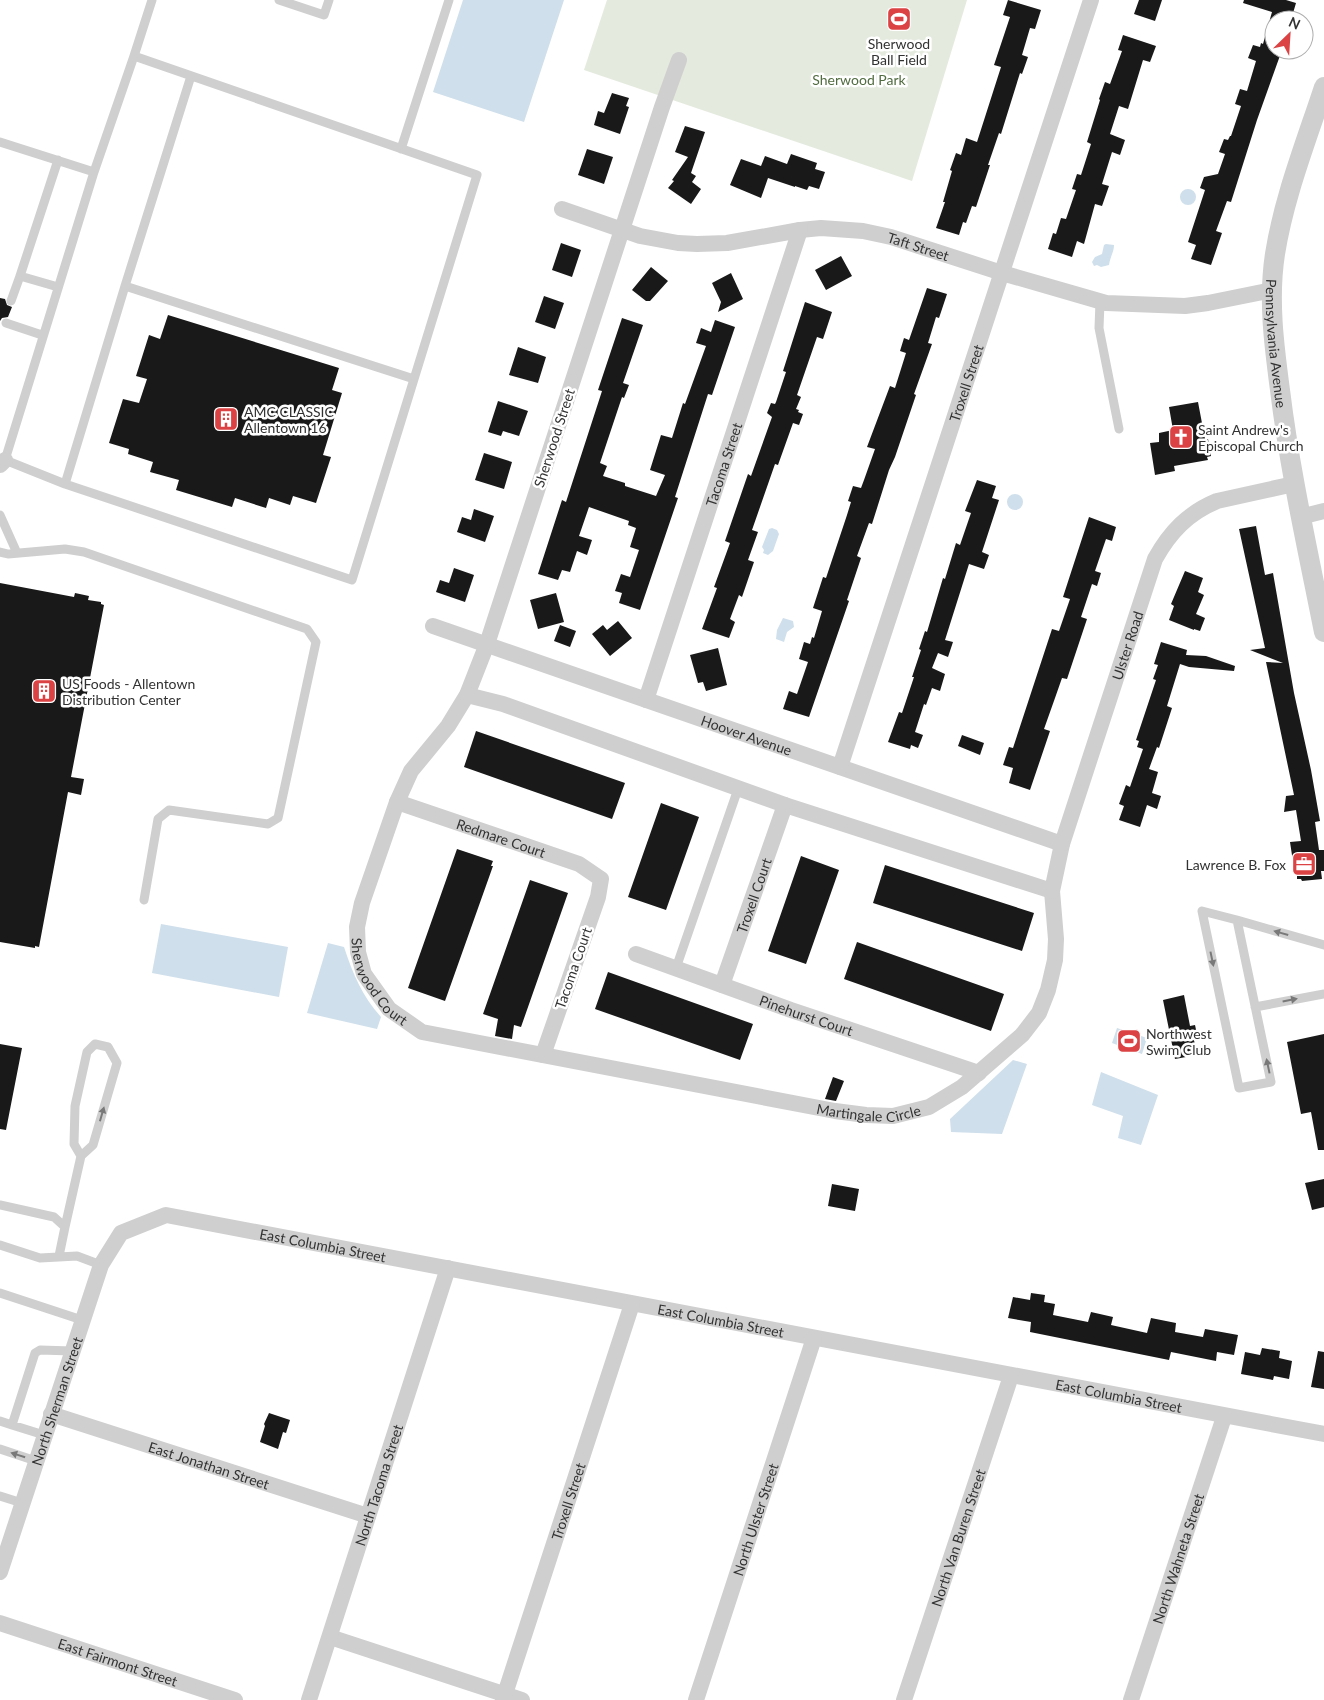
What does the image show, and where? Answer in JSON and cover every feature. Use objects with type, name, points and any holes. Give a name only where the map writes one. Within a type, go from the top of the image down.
[{"type":"street","name":"Troxell Street","points":[[840,767],[1091,0]]},
{"type":"street","name":"Sherwood Street","points":[[397,802],[411,771],[448,726],[467,695],[486,644],[679,60]]},
{"type":"street","name":"Pennsylvania Avenue","points":[[1324,87],[1284,215],[1275,254],[1272,290],[1275,354],[1287,443],[1324,632]]},
{"type":"street","name":"Taft Street","points":[[562,209],[622,230],[659,240],[697,244],[727,243],[800,230],[842,228],[882,235],[1100,302],[1184,306],[1272,290]]},
{"type":"street","name":"Tacoma Street","points":[[646,700],[800,230]]},
{"type":"street","name":"Ulster Road","points":[[1052,891],[1062,844],[1155,559],[1164,542],[1191,515],[1207,505],[1217,501],[1294,484]]},
{"type":"street","points":[[1300,516],[1324,512]]},
{"type":"street","name":"Hoover Avenue","points":[[433,626],[1062,844]]},
{"type":"street","points":[[467,695],[503,704],[785,805],[1052,891]]},
{"type":"street","name":"Redmare Court","points":[[397,802],[579,864],[601,879]]},
{"type":"street","name":"Sherwood Court","points":[[397,802],[362,903],[357,927],[358,952],[364,974],[389,1009],[422,1032],[543,1056]]},
{"type":"street","name":"Troxell Court","points":[[722,985],[785,805]]},
{"type":"street","name":"Tacoma Court","points":[[543,1056],[598,897],[601,879]]},
{"type":"street","name":"Martingale Circle","points":[[543,1056],[835,1111],[893,1116],[929,1107],[962,1088],[1022,1035],[1039,1014],[1048,990],[1055,960],[1056,939],[1052,891]]},
{"type":"street","name":"Pinehurst Court","points":[[636,954],[791,1010],[979,1072]]},
{"type":"street","name":"East Columbia Street","points":[[121,1233],[166,1215],[1224,1417],[1324,1434]]},
{"type":"street","name":"North Sherman Street","points":[[0,1572],[101,1265],[121,1233]]},
{"type":"street","name":"North Tacoma Street","points":[[309,1700],[448,1268]]},
{"type":"street","name":"Troxell Street","points":[[504,1697],[632,1304]]},
{"type":"street","name":"North Ulster Street","points":[[696,1700],[814,1338]]},
{"type":"street","name":"North Van Buren Street","points":[[904,1700],[1011,1376]]},
{"type":"street","name":"East Jonathan Street","points":[[51,1414],[368,1516]]},
{"type":"street","name":"North Wahneta Street","points":[[1131,1700],[1224,1417]]},
{"type":"street","name":"East Fairmont Street","points":[[0,1624],[235,1700]]},
{"type":"street","points":[[330,1637],[504,1697],[522,1700]]},
{"type":"lane","points":[[134,56],[477,175],[352,580],[2,463],[94,172],[152,0]]},
{"type":"lane","points":[[279,0],[324,15],[329,0]]},
{"type":"lane","points":[[401,149],[449,0]]},
{"type":"lane","points":[[65,484],[191,76]]},
{"type":"lane","points":[[0,142],[94,172]]},
{"type":"lane","points":[[11,302],[58,160]]},
{"type":"lane","points":[[20,276],[58,287]]},
{"type":"lane","points":[[125,286],[414,380]]},
{"type":"lane","points":[[1100,302],[1099,328],[1119,429]]},
{"type":"lane","points":[[6,323],[42,335]]},
{"type":"lane","points":[[0,515],[16,553]]},
{"type":"lane","points":[[0,552],[16,553],[65,549],[84,552],[307,630],[316,642],[278,818],[268,824],[169,810],[158,819],[144,900]]},
{"type":"lane","points":[[676,968],[738,789]]},
{"type":"lane","points":[[1238,920],[1271,1082],[1239,1088],[1202,911],[1238,920],[1324,945]]},
{"type":"lane","points":[[1255,1007],[1324,994]]},
{"type":"lane","points":[[58,1256],[81,1156],[93,1145],[117,1063],[108,1047],[95,1044],[87,1052],[75,1106],[74,1144],[81,1156]]},
{"type":"lane","points":[[0,1205],[54,1217],[65,1227]]},
{"type":"lane","points":[[0,1245],[40,1258],[76,1256],[101,1265]]},
{"type":"lane","points":[[0,1293],[82,1320]]},
{"type":"lane","points":[[12,1425],[35,1353],[40,1350],[72,1351]]},
{"type":"lane","points":[[0,1421],[44,1435]]},
{"type":"lane","points":[[0,1449],[36,1461]]},
{"type":"lane","points":[[0,1496],[22,1504]]},
{"type":"green space","name":"Sherwood Park","points":[[607,0],[967,0],[912,181],[584,70]]},
{"type":"water","points":[[463,0],[564,0],[524,122],[433,92]]},
{"type":"water","points":[[1185,189],[1191,189],[1196,194],[1194,203],[1185,205],[1180,200],[1180,194]]},
{"type":"water","points":[[1106,244],[1114,245],[1109,265],[1094,266],[1092,262],[1095,257],[1102,254]]},
{"type":"water","points":[[1012,494],[1018,494],[1023,499],[1021,508],[1012,510],[1007,505],[1007,499]]},
{"type":"water","points":[[769,529],[777,530],[779,534],[773,551],[768,555],[763,553],[762,547]]},
{"type":"water","points":[[783,618],[793,621],[794,627],[787,632],[784,642],[776,639],[777,630]]},
{"type":"water","points":[[161,924],[288,947],[279,997],[152,973]]},
{"type":"water","points":[[328,943],[344,947],[359,984],[368,1001],[381,1017],[377,1029],[307,1013]]},
{"type":"water","name":"Northwest Swim Club","points":[[1117,1028],[1147,1038],[1142,1054],[1112,1043]]},
{"type":"water","points":[[1013,1060],[1027,1064],[1002,1134],[951,1132],[950,1119]]},
{"type":"water","points":[[1101,1072],[1158,1095],[1141,1145],[1118,1138],[1123,1116],[1092,1105]]},
{"type":"building","points":[[1008,0],[1041,10],[1035,29],[1030,28],[1022,55],[1028,57],[1022,74],[1020,73],[1001,134],[999,133],[976,207],[972,206],[966,223],[963,222],[959,235],[936,228],[945,202],[943,202],[952,171],[950,170],[956,153],[961,155],[966,138],[977,142],[1001,67],[994,65],[1010,17],[1003,15]]},
{"type":"building","points":[[1139,0],[1162,0],[1155,21],[1134,14]]},
{"type":"building","points":[[1244,0],[1286,0],[1296,3],[1294,10],[1266,10],[1243,3]]},
{"type":"building","points":[[1123,35],[1156,46],[1150,62],[1143,60],[1128,109],[1119,106],[1110,134],[1125,140],[1120,155],[1112,152],[1102,184],[1109,186],[1102,206],[1095,204],[1084,244],[1077,241],[1072,257],[1048,249],[1053,233],[1056,234],[1061,218],[1066,219],[1076,190],[1072,189],[1077,174],[1081,175],[1091,144],[1087,142],[1099,99],[1105,82],[1110,84],[1122,51],[1118,50]]},
{"type":"building","points":[[1264,40],[1264,60],[1278,60],[1231,202],[1227,201],[1216,231],[1222,233],[1211,265],[1191,259],[1196,245],[1188,242],[1205,190],[1200,188],[1204,177],[1218,174],[1225,154],[1219,152],[1224,139],[1228,140],[1231,136],[1241,106],[1235,104],[1240,89],[1247,91],[1256,61],[1248,58],[1253,45],[1260,47],[1261,43],[1263,44]]},
{"type":"building","points":[[612,93],[629,98],[626,106],[629,107],[620,134],[594,125],[598,111],[604,113]]},
{"type":"building","points":[[685,126],[705,132],[691,173],[696,176],[692,182],[701,189],[691,204],[668,188],[688,157],[675,152]]},
{"type":"building","points":[[587,149],[613,157],[604,184],[578,175]]},
{"type":"building","points":[[791,154],[817,163],[815,169],[825,172],[819,189],[809,186],[807,190],[768,178],[761,198],[730,185],[741,159],[761,166],[765,156],[787,164]]},
{"type":"building","points":[[561,243],[581,250],[572,277],[552,270]]},
{"type":"building","points":[[841,256],[852,276],[826,290],[815,270]]},
{"type":"building","points":[[651,267],[668,281],[650,301],[646,301],[632,290]]},
{"type":"building","points":[[731,273],[743,299],[718,312],[721,302],[712,283]]},
{"type":"building","points":[[927,288],[947,294],[939,318],[936,317],[928,343],[932,344],[872,524],[869,523],[857,556],[861,558],[847,600],[849,601],[809,717],[783,709],[789,691],[797,694],[808,662],[799,659],[804,642],[810,644],[812,637],[814,638],[822,611],[813,608],[823,577],[826,578],[847,515],[851,502],[848,501],[853,486],[861,488],[864,480],[875,449],[867,447],[890,386],[895,388],[906,353],[900,351],[904,338],[909,340]]},
{"type":"building","points":[[544,296],[564,303],[555,329],[535,322]]},
{"type":"building","points":[[0,298],[5,299],[7,305],[12,307],[8,317],[2,318],[0,321]]},
{"type":"building","points":[[805,302],[832,312],[823,339],[817,337],[797,395],[801,397],[796,409],[803,414],[799,425],[793,423],[778,465],[775,464],[752,530],[758,532],[748,560],[754,562],[742,597],[739,595],[730,619],[735,622],[729,638],[702,629],[717,588],[714,587],[730,543],[725,541],[748,474],[751,476],[772,417],[767,413],[771,403],[775,404],[776,402],[786,372],[783,371]]},
{"type":"building","name":"AMC CLASSIC Allentown 16","points":[[168,315],[339,368],[332,390],[342,393],[323,455],[331,457],[316,503],[293,496],[290,505],[269,498],[266,508],[235,498],[232,507],[176,490],[179,480],[150,472],[153,462],[128,454],[129,449],[109,443],[123,399],[139,403],[147,379],[136,376],[149,335],[160,339]]},
{"type":"building","points":[[622,318],[643,325],[623,383],[629,385],[624,398],[622,397],[600,463],[607,466],[603,476],[625,483],[625,486],[656,496],[665,475],[650,470],[661,435],[672,438],[683,403],[685,404],[706,346],[696,343],[701,328],[711,332],[715,320],[735,327],[712,395],[708,394],[675,497],[678,498],[640,610],[619,603],[622,593],[615,591],[621,574],[630,577],[639,550],[630,547],[636,528],[628,525],[629,521],[589,507],[579,536],[592,540],[587,555],[577,551],[570,572],[562,570],[558,580],[538,574],[562,500],[566,502],[602,391],[598,390]]},
{"type":"building","points":[[518,347],[546,357],[538,383],[509,375]]},
{"type":"building","points":[[498,401],[528,411],[519,436],[503,431],[501,436],[488,432]]},
{"type":"building","name":"Saint Andrew's Episcopal Church","points":[[1198,402],[1205,439],[1208,439],[1211,456],[1207,457],[1208,460],[1174,466],[1175,471],[1155,475],[1150,443],[1159,442],[1159,433],[1173,430],[1169,407]]},
{"type":"building","points":[[484,453],[512,462],[504,489],[475,480]]},
{"type":"building","points":[[977,480],[996,486],[992,498],[999,500],[982,552],[989,555],[984,569],[969,564],[945,640],[953,642],[948,657],[938,653],[932,668],[945,674],[940,691],[932,688],[926,705],[924,704],[915,732],[923,735],[918,748],[911,745],[910,749],[888,742],[899,712],[902,713],[914,677],[912,677],[921,650],[919,649],[925,631],[927,632],[943,578],[945,579],[956,543],[960,545],[971,513],[965,511]]},
{"type":"building","points":[[474,509],[494,516],[485,542],[457,532],[462,517],[471,520]]},
{"type":"building","points":[[1089,517],[1116,527],[1112,541],[1106,539],[1095,571],[1101,573],[1097,586],[1092,584],[1081,617],[1087,619],[1067,679],[1062,678],[1044,729],[1050,731],[1030,790],[1009,783],[1013,768],[1003,765],[1009,747],[1013,748],[1052,629],[1059,631],[1070,599],[1063,597]]},
{"type":"building","points":[[1256,526],[1265,575],[1273,573],[1294,693],[1311,770],[1320,821],[1315,822],[1319,850],[1324,850],[1324,871],[1321,871],[1322,879],[1302,881],[1297,879],[1297,875],[1295,875],[1290,842],[1301,841],[1296,810],[1284,812],[1286,796],[1294,795],[1266,662],[1283,663],[1250,650],[1265,648],[1239,529]]},
{"type":"building","points":[[454,568],[474,575],[465,602],[436,592],[440,580],[449,583]]},
{"type":"building","points":[[1185,571],[1203,578],[1198,592],[1204,595],[1196,614],[1205,618],[1200,631],[1169,620],[1174,606],[1171,604]]},
{"type":"building","name":"US Foods - Allentown Distribution Center","points":[[0,583],[74,597],[75,593],[89,596],[88,600],[101,602],[104,605],[71,777],[84,779],[81,795],[68,792],[39,947],[35,946],[35,948],[0,942]]},
{"type":"building","points":[[556,593],[564,622],[538,629],[530,600]]},
{"type":"building","points":[[618,621],[632,638],[610,656],[592,634],[603,625],[607,630]]},
{"type":"building","points":[[560,625],[576,631],[570,647],[554,641]]},
{"type":"building","points":[[1161,642],[1187,650],[1186,655],[1206,656],[1235,666],[1234,671],[1189,667],[1180,664],[1167,706],[1172,708],[1159,748],[1157,747],[1149,769],[1158,772],[1152,793],[1161,796],[1157,809],[1147,805],[1140,827],[1119,820],[1124,806],[1119,804],[1126,785],[1130,787],[1143,749],[1137,747],[1139,741],[1136,740],[1156,680],[1153,679],[1158,665],[1154,664]]},
{"type":"building","points":[[718,648],[727,685],[706,691],[703,682],[698,683],[690,655]]},
{"type":"building","points":[[476,731],[625,783],[612,819],[464,767]]},
{"type":"building","points":[[962,735],[984,743],[980,755],[958,746]]},
{"type":"building","points":[[661,803],[699,817],[666,910],[628,897]]},
{"type":"building","points":[[457,849],[493,861],[491,866],[493,866],[445,1001],[408,988]]},
{"type":"building","points":[[801,856],[839,870],[806,964],[768,951]]},
{"type":"building","points":[[885,865],[1034,913],[1022,951],[873,903]]},
{"type":"building","points":[[530,880],[568,893],[521,1027],[514,1025],[512,1039],[495,1036],[498,1019],[483,1014]]},
{"type":"building","points":[[857,942],[1004,994],[991,1031],[844,979]]},
{"type":"building","points":[[608,972],[753,1024],[740,1060],[595,1009]]},
{"type":"building","points":[[1184,995],[1190,1026],[1195,1025],[1198,1039],[1194,1040],[1197,1055],[1175,1059],[1163,1000]]},
{"type":"building","points":[[1324,1034],[1324,1150],[1318,1150],[1311,1112],[1301,1114],[1287,1042]]},
{"type":"building","points":[[0,1044],[22,1048],[6,1130],[0,1129]]},
{"type":"building","points":[[833,1077],[844,1081],[836,1101],[825,1099]]},
{"type":"building","points":[[1324,1179],[1324,1207],[1312,1210],[1305,1183]]},
{"type":"building","points":[[832,1184],[859,1189],[855,1211],[828,1206]]},
{"type":"building","points":[[1031,1293],[1045,1295],[1044,1302],[1055,1304],[1053,1315],[1088,1322],[1091,1312],[1113,1317],[1111,1325],[1147,1333],[1151,1318],[1176,1323],[1175,1332],[1203,1337],[1205,1329],[1238,1335],[1234,1355],[1217,1352],[1216,1361],[1171,1352],[1169,1360],[1030,1332],[1031,1322],[1008,1318],[1013,1297],[1030,1300]]},
{"type":"building","points":[[1262,1348],[1280,1351],[1279,1358],[1292,1361],[1289,1379],[1274,1376],[1273,1380],[1241,1374],[1245,1352],[1260,1355]]},
{"type":"building","points":[[1318,1351],[1324,1352],[1324,1389],[1311,1387]]},
{"type":"building","points":[[269,1413],[290,1420],[286,1433],[283,1432],[278,1449],[260,1442],[264,1424]]},
{"type":"place","name":"Sherwood Ball Field","points":[[899,19]]},
{"type":"place","name":"AMC CLASSIC Allentown 16","points":[[226,419]]},
{"type":"place","name":"Saint Andrew's Episcopal Church","points":[[1181,437]]},
{"type":"place","name":"US Foods - Allentown Distribution Center","points":[[44,691]]},
{"type":"place","name":"Lawrence B. Fox","points":[[1304,864]]},
{"type":"place","name":"Northwest Swim Club","points":[[1129,1041]]}]
